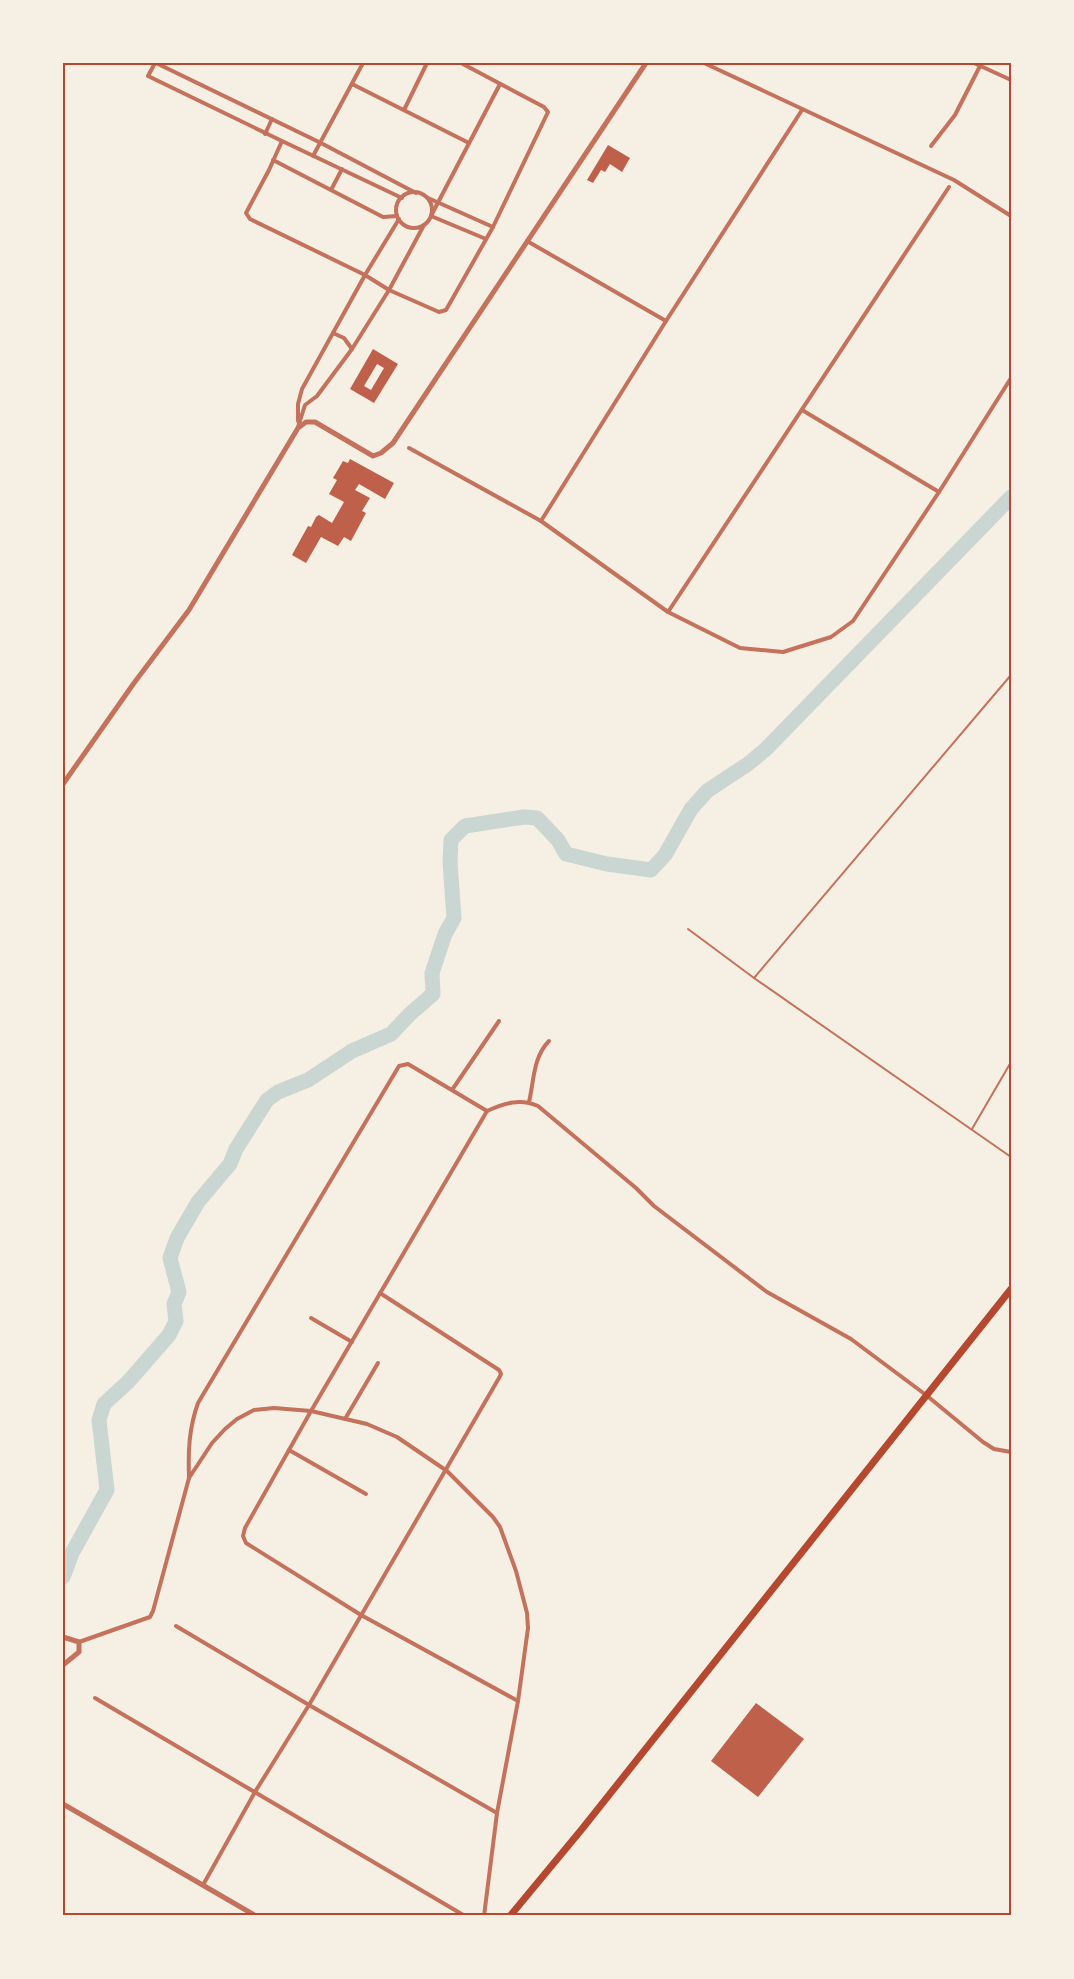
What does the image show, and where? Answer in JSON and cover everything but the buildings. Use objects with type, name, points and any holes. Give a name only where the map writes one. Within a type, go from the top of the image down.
[{"type":"highway","points":[[510,1916],[582,1829],[1011,1289]]},
{"type":"street","points":[[402,198],[148,76],[155,63],[272,119],[416,193],[493,227]]},
{"type":"street","points":[[313,156],[363,63]]},
{"type":"street","points":[[404,110],[427,63]]},
{"type":"street","points":[[282,141],[249,205],[247,215],[250,219],[365,275],[389,290],[436,312],[443,312],[493,227],[548,112],[544,107],[461,63]]},
{"type":"street","points":[[298,428],[306,422],[315,422],[373,456],[393,443],[646,63]]},
{"type":"street","points":[[704,63],[954,180],[1011,216]]},
{"type":"street","points":[[974,63],[1011,80]]},
{"type":"street","points":[[931,146],[955,115],[980,66]]},
{"type":"street","points":[[352,84],[469,142]]},
{"type":"street","points":[[63,784],[189,610],[298,428],[305,405],[317,396],[352,350],[431,215],[500,84]]},
{"type":"street","points":[[541,521],[802,110]]},
{"type":"street","points":[[265,134],[272,119]]},
{"type":"street","points":[[273,160],[383,217],[398,217],[410,228],[424,225]]},
{"type":"street","points":[[331,190],[342,169]]},
{"type":"street","points":[[668,612],[949,187]]},
{"type":"street","points":[[298,428],[298,404],[302,389],[398,217],[397,206],[402,198],[416,193]]},
{"type":"street","points":[[427,198],[432,208],[431,215]]},
{"type":"street","points":[[431,215],[486,239]]},
{"type":"street","points":[[527,241],[666,321]]},
{"type":"street","points":[[333,333],[344,338],[352,350]]},
{"type":"street","points":[[409,448],[541,521],[668,612],[740,648],[783,652],[831,637],[853,621],[1011,378]]},
{"type":"street","points":[[802,410],[939,492]]},
{"type":"street","points":[[452,1090],[499,1021]]},
{"type":"street","points":[[529,1102],[536,1061],[541,1048],[549,1041]]},
{"type":"street","points":[[63,1637],[79,1642],[150,1617],[189,1479],[188,1443],[191,1422],[198,1403],[399,1066],[408,1064],[487,1111]]},
{"type":"street","points":[[518,1701],[361,1615],[246,1543],[243,1536],[245,1528],[311,1411],[487,1111],[501,1105],[529,1102],[538,1106],[663,1213],[766,1293],[851,1339],[926,1395],[983,1442],[994,1449],[1011,1452]]},
{"type":"street","points":[[203,1886],[255,1792],[447,1471],[501,1374],[499,1370],[380,1293]]},
{"type":"street","points":[[311,1318],[351,1342]]},
{"type":"street","points":[[345,1419],[378,1363]]},
{"type":"street","points":[[189,1479],[212,1443],[225,1429],[245,1414],[254,1410],[274,1408],[311,1411],[367,1424],[397,1437],[447,1471],[496,1522],[516,1570],[527,1613],[528,1628],[518,1701],[497,1813],[484,1916]]},
{"type":"street","points":[[289,1450],[366,1494]]},
{"type":"street","points":[[176,1626],[497,1813]]},
{"type":"street","points":[[63,1665],[79,1652],[79,1642]]},
{"type":"street","points":[[95,1698],[465,1916]]},
{"type":"street","points":[[63,1804],[256,1916]]},
{"type":"lane","points":[[754,978],[1011,675]]},
{"type":"lane","points":[[688,929],[754,978],[1011,1157]]},
{"type":"lane","points":[[972,1130],[1011,1062]]},
{"type":"waterway","points":[[63,1577],[72,1553],[107,1490],[99,1420],[104,1404],[128,1382],[169,1335],[176,1321],[174,1304],[179,1292],[170,1258],[177,1238],[198,1202],[230,1164],[236,1149],[267,1100],[278,1092],[308,1080],[352,1051],[391,1034],[433,994],[432,973],[445,934],[454,918],[450,862],[451,840],[465,826],[524,817],[537,818],[558,840],[566,854],[607,864],[651,870],[665,855],[691,809],[707,791],[766,749],[1011,497]]}]
